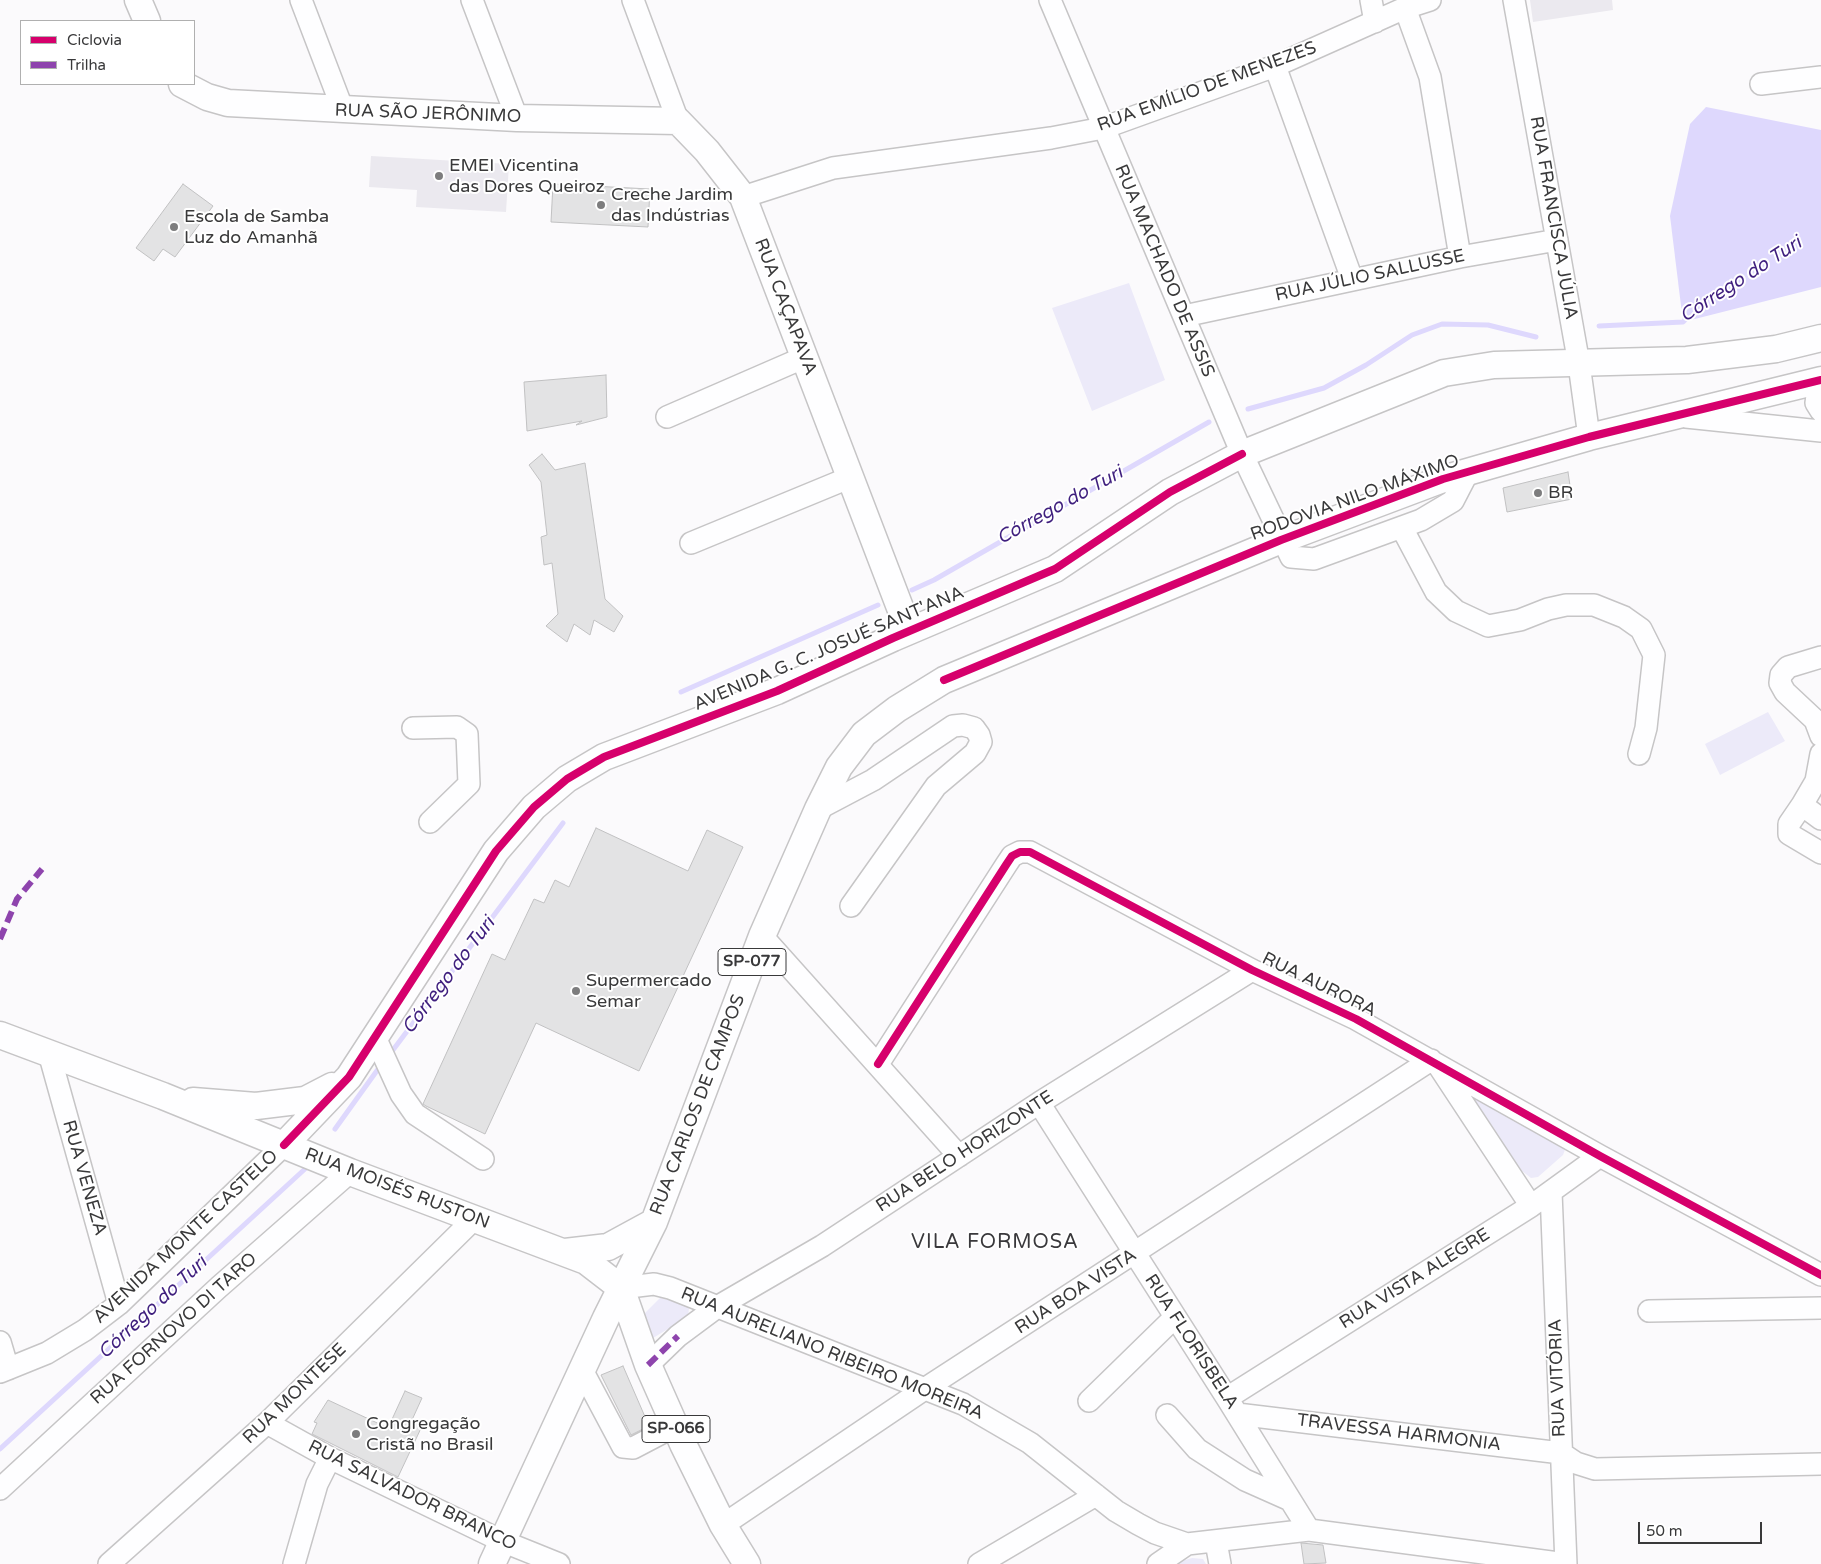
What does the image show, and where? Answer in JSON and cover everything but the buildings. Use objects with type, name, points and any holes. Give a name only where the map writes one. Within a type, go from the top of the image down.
[{"type":"main road","points":[[138,0],[147,20]]},
{"type":"main road","name":"RUA SÃO JERÔNIMO","points":[[184,85],[207,97],[228,103],[517,118],[678,121]]},
{"type":"main road","name":"RUA CAÇAPAVA","points":[[678,121],[707,151],[743,197],[909,631]]},
{"type":"main road","name":"AVENIDA G. C. JOSUÉ SANT'ANA","points":[[284,1145],[379,1047],[496,850],[534,807],[567,779],[604,757],[777,691],[1055,568],[1170,492],[1242,454],[1444,373],[1494,365],[1687,360],[1776,349],[1821,338]]},
{"type":"main road","name":"RODOVIA NILO MÁXIMO","points":[[944,680],[1282,540],[1443,479],[1589,437],[1820,380]]},
{"type":"main road","name":"RUA CARLOS DE CAMPOS","points":[[497,1552],[654,1222],[762,936],[818,809],[839,767],[864,734],[897,709],[944,680]]},
{"type":"main road","name":"RUA MOISÉS RUSTON","points":[[0,1035],[49,1052],[350,1172],[586,1261],[621,1288]]},
{"type":"main road","points":[[177,1103],[198,1100],[256,1106],[305,1100],[349,1077]]},
{"type":"main road","points":[[562,1252],[608,1248],[654,1222]]},
{"type":"main road","name":"SP-066","points":[[621,1288],[648,1365],[675,1426],[723,1525],[746,1564]]},
{"type":"street","points":[[301,0],[343,110]]},
{"type":"street","points":[[472,0],[517,118]]},
{"type":"street","name":"RUA CAÇAPAVA","points":[[633,0],[678,121]]},
{"type":"street","name":"RUA MACHADO DE ASSIS","points":[[1050,0],[1242,454],[1291,557],[1314,559],[1402,528]]},
{"type":"street","points":[[1371,0],[1375,22]]},
{"type":"street","name":"RUA EMÍLIO DE MENEZES","points":[[743,197],[833,168],[1051,138],[1103,128],[1274,66],[1405,8],[1430,0]]},
{"type":"street","name":"RUA FRANCISCA JÚLIA","points":[[1514,0],[1579,364],[1589,437]]},
{"type":"street","points":[[1405,8],[1430,77],[1460,257]]},
{"type":"street","points":[[1274,66],[1352,279]]},
{"type":"street","points":[[1761,84],[1821,77]]},
{"type":"street","name":"RUA JÚLIO SALLUSSE","points":[[1184,316],[1352,279],[1557,240]]},
{"type":"street","points":[[667,417],[805,357]]},
{"type":"street","points":[[1820,380],[1816,403],[1821,412]]},
{"type":"street","points":[[1676,416],[1821,431]]},
{"type":"street","points":[[1468,472],[1453,501],[1421,520],[1402,528],[1436,592],[1456,611],[1488,626],[1520,620],[1548,609],[1566,605],[1594,605],[1624,617],[1641,629],[1654,655],[1646,728],[1639,754]]},
{"type":"street","points":[[691,543],[851,476]]},
{"type":"street","points":[[1821,656],[1788,667],[1781,675],[1780,683],[1785,692],[1815,720],[1821,736]]},
{"type":"street","points":[[818,809],[873,780],[953,726],[963,725],[974,728],[979,735],[981,742],[975,753],[936,786],[851,906]]},
{"type":"street","points":[[413,728],[457,727],[467,734],[469,784],[430,822]]},
{"type":"street","points":[[1821,754],[1816,781],[1790,824],[1789,834],[1821,853]]},
{"type":"street","points":[[1802,805],[1821,819]]},
{"type":"street","name":"RUA AURORA","points":[[878,1064],[1012,856],[1020,852],[1040,856],[1252,970],[1356,1019],[1600,1156],[1821,1275]]},
{"type":"street","points":[[762,936],[959,1156]]},
{"type":"street","name":"RUA BELO HORIZONTE","points":[[648,1365],[678,1336],[716,1307],[822,1246],[1039,1104],[1252,970]]},
{"type":"street","points":[[379,1047],[401,1094],[415,1114],[483,1159]]},
{"type":"street","name":"RUA VENEZA","points":[[49,1052],[119,1304]]},
{"type":"street","points":[[1434,1062],[1531,1206]]},
{"type":"street","name":"RUA BOA VISTA","points":[[723,1525],[926,1388],[1434,1062]]},
{"type":"street","name":"RUA FLORISBELA","points":[[1039,1104],[1309,1530]]},
{"type":"street","name":"AVENIDA MONTE CASTELO","points":[[4,1371],[47,1352],[85,1330],[119,1304],[284,1145]]},
{"type":"street","name":"RUA VISTA ALEGRE","points":[[1232,1406],[1531,1206],[1600,1156]]},
{"type":"street","name":"RUA FORNOVO DI TARO","points":[[0,1489],[219,1287],[350,1172]]},
{"type":"street","name":"RUA VITÓRIA","points":[[1551,1192],[1566,1564]]},
{"type":"street","name":"RUA MONTESE","points":[[110,1564],[267,1423],[475,1218]]},
{"type":"street","name":"RUA AURELIANO RIBEIRO MOREIRA","points":[[621,1288],[654,1284],[926,1388],[963,1404],[1001,1424],[1030,1443],[1096,1495],[1138,1524],[1155,1533],[1187,1544],[1216,1542],[1250,1535],[1309,1530],[1566,1564]]},
{"type":"street","points":[[1649,1311],[1821,1308]]},
{"type":"street","points":[[1089,1401],[1174,1318]]},
{"type":"street","points":[[0,1342],[4,1371]]},
{"type":"street","points":[[582,1370],[623,1448],[633,1448],[675,1426]]},
{"type":"street","name":"TRAVESSA HARMONIA","points":[[1232,1406],[1561,1453]]},
{"type":"street","points":[[1167,1415],[1197,1449],[1245,1480],[1290,1500]]},
{"type":"street","name":"RUA SALVADOR BRANCO","points":[[267,1423],[497,1552],[559,1564]]},
{"type":"street","points":[[1561,1453],[1576,1463],[1595,1469],[1821,1464]]},
{"type":"street","points":[[294,1564],[318,1484],[330,1458]]},
{"type":"street","points":[[979,1564],[1096,1495]]},
{"type":"street","points":[[1216,1542],[1220,1564]]},
{"type":"street","points":[[1158,1564],[1187,1544]]},
{"type":"shaded area","points":[[1530,0],[1612,0],[1613,10],[1533,22]]},
{"type":"shaded area","name":"EMEI Vicentina das Dores Queiroz","points":[[371,156],[509,164],[506,212],[416,207],[417,190],[369,187]]},
{"type":"shaded area","points":[[1129,283],[1165,380],[1092,411],[1052,308]]},
{"type":"shaded area","points":[[1768,712],[1785,741],[1720,775],[1705,744]]},
{"type":"shaded area","points":[[1477,1095],[1566,1147],[1563,1155],[1538,1177],[1531,1178],[1522,1171],[1472,1103],[1472,1097]]},
{"type":"shaded area","points":[[662,1296],[689,1308],[688,1317],[653,1338],[645,1326],[644,1314]]},
{"type":"shaded area","points":[[1192,1558],[1203,1559],[1206,1564],[1172,1564]]},
{"type":"water","points":[[1706,107],[1821,130],[1821,287],[1683,322],[1670,216],[1690,124]]},
{"type":"waterway","name":"Córrego do Turi","points":[[1599,326],[1683,322],[1688,317]]},
{"type":"waterway","name":"Córrego do Turi","points":[[1248,409],[1324,388],[1366,365],[1412,335],[1442,324],[1488,325],[1536,337]]},
{"type":"waterway","name":"Córrego do Turi","points":[[912,590],[934,580],[1209,422]]},
{"type":"waterway","name":"Córrego do Turi","points":[[681,692],[878,605]]},
{"type":"waterway","name":"Córrego do Turi","points":[[390,1054],[563,823]]},
{"type":"waterway","name":"Córrego do Turi","points":[[335,1129],[381,1065]]},
{"type":"waterway","name":"Córrego do Turi","points":[[0,1449],[306,1168]]},
{"type":"marked path","points":[[0,939],[17,899],[42,869]]},
{"type":"marked path","points":[[648,1365],[678,1336]]},
{"type":"cycle path","points":[[944,680],[1281,540],[1443,479],[1589,437],[1821,380]]},
{"type":"cycle path","points":[[284,1145],[349,1077],[496,851],[534,807],[567,779],[604,757],[777,691],[893,638],[1055,569],[1170,492],[1242,454]]},
{"type":"cycle path","points":[[878,1064],[1012,856],[1020,852],[1030,852],[1252,970],[1356,1019],[1600,1156],[1821,1275]]},
{"type":"place","name":"EMEI Vicentina das Dores Queiroz","points":[[439,176]]},
{"type":"place","name":"Creche Jardim das Indústrias","points":[[601,205]]},
{"type":"place","name":"Escola de Samba Luz do Amanhã","points":[[174,227]]},
{"type":"place","name":"BR","points":[[1538,493]]},
{"type":"place","name":"Supermercado Semar","points":[[576,991]]},
{"type":"place","name":"Congregação Cristã no Brasil","points":[[356,1434]]},
{"type":"district","name":"VILA FORMOSA","points":[[995,1243]]}]
